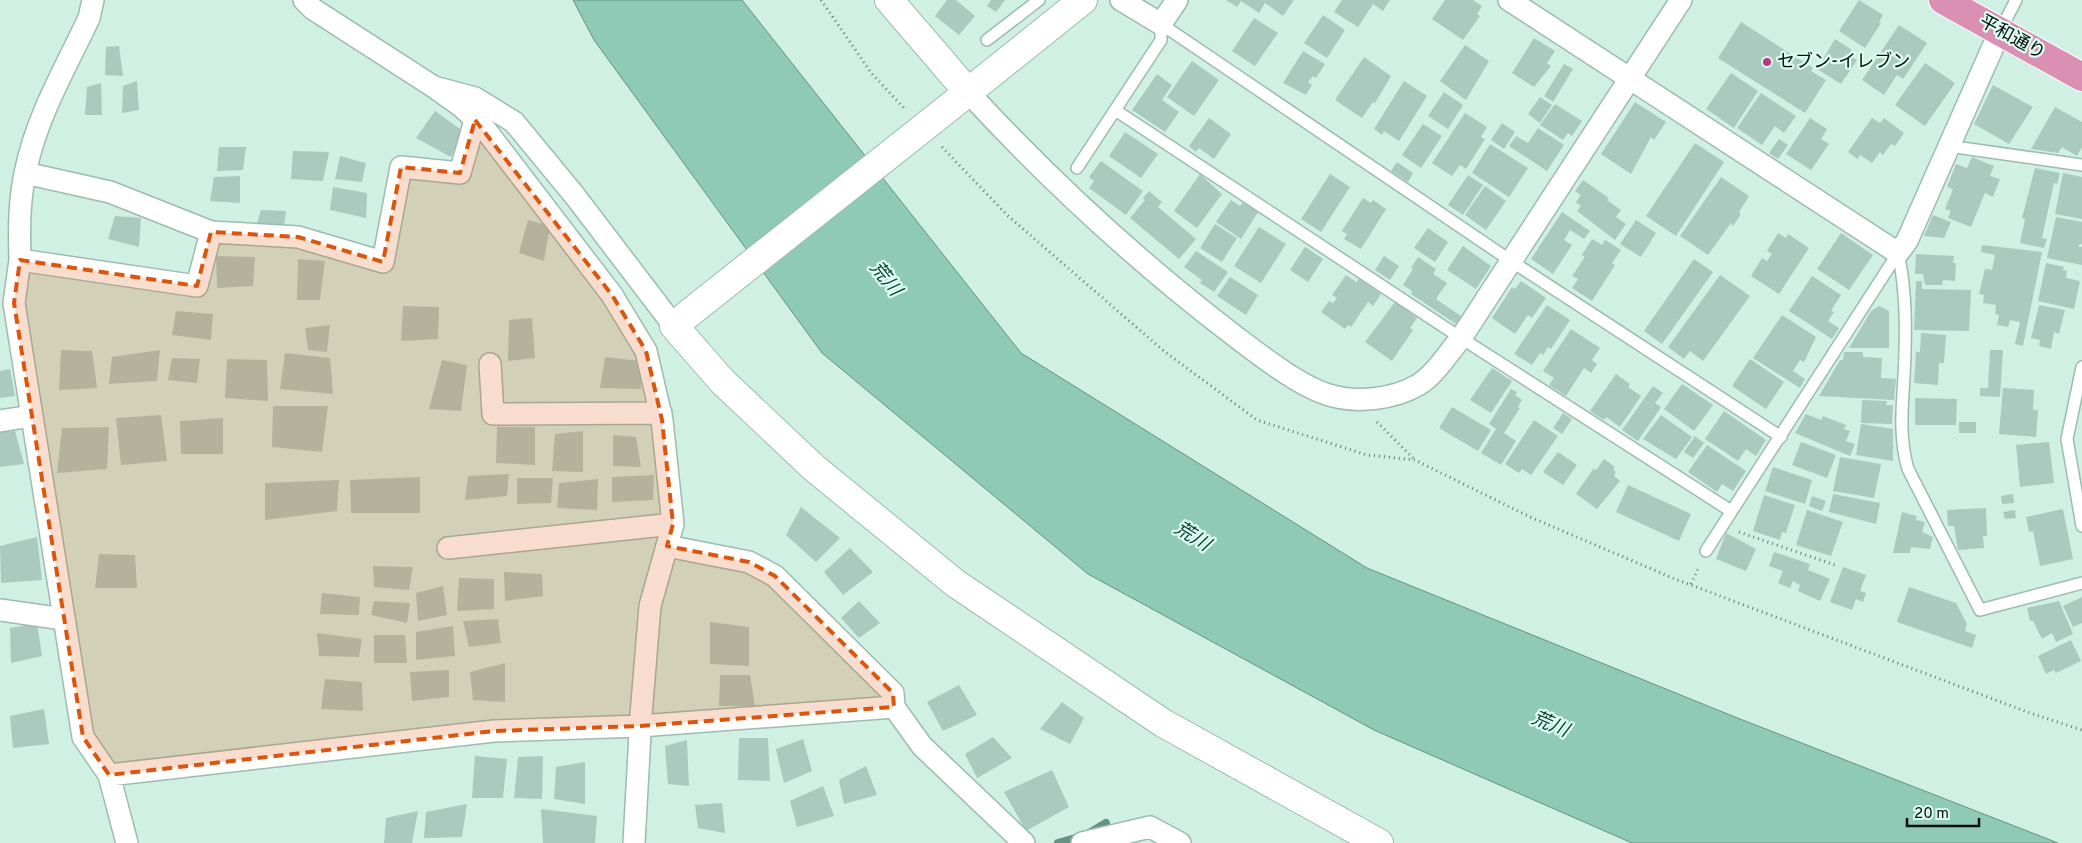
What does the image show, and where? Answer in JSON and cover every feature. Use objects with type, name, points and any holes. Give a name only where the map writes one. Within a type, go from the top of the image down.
[{"type":"highway","name":"平和通り","points":[[1943,0],[2082,77]]},
{"type":"street","points":[[93,0],[89,18],[39,125],[25,173],[19,218],[20,260],[7,303],[32,416],[82,737],[109,775],[126,839]]},
{"type":"street","points":[[304,0],[313,9],[434,87],[485,129],[612,295],[646,351],[661,413],[673,524],[650,606],[640,726],[634,843]]},
{"type":"street","points":[[889,0],[968,92],[1027,156],[1081,208],[1198,308],[1265,359],[1304,383],[1332,396],[1354,399],[1391,396],[1418,385],[1461,338],[1628,78],[1681,0]]},
{"type":"street","points":[[683,319],[1083,0]]},
{"type":"street","points":[[1121,0],[1161,24],[1177,0]]},
{"type":"street","points":[[1509,0],[1898,254],[1906,241],[2000,31]]},
{"type":"street","points":[[434,87],[475,98],[514,122],[575,196],[683,319],[722,381],[813,467],[955,583],[1163,723],[1379,843]]},
{"type":"street","points":[[25,173],[110,192],[211,232],[298,237],[383,262],[401,167],[460,173],[475,120]]},
{"type":"street","points":[[20,260],[197,286],[211,232]]},
{"type":"street","points":[[490,364],[493,414],[661,413]]},
{"type":"street","points":[[0,421],[32,416]]},
{"type":"street","points":[[448,548],[673,524]]},
{"type":"street","points":[[667,546],[749,562],[775,576],[893,693],[894,707],[922,746],[1021,840]]},
{"type":"street","points":[[0,610],[63,619]]},
{"type":"street","points":[[109,775],[494,731],[640,726],[894,707]]},
{"type":"street","points":[[1082,843],[1150,827],[1180,843]]},
{"type":"lane","points":[[986,40],[1039,0]]},
{"type":"lane","points":[[2000,31],[2016,0]]},
{"type":"lane","points":[[1077,168],[1162,40],[1161,24]]},
{"type":"lane","points":[[1161,24],[1511,261],[1781,436]]},
{"type":"lane","points":[[1115,110],[1461,338],[1730,511]]},
{"type":"lane","points":[[1948,146],[2082,165]]},
{"type":"lane","points":[[1706,551],[1730,511],[1781,436],[1898,254]]},
{"type":"lane","points":[[1898,254],[1902,270],[1905,348],[1902,421],[1904,454],[1908,469],[1980,610],[2082,583]]},
{"type":"lane","points":[[2082,367],[2067,439],[2082,526]]},
{"type":"path","points":[[820,0],[872,74],[913,117]]},
{"type":"path","points":[[940,145],[1007,215],[1165,352],[1257,420],[1367,455],[1415,460]]},
{"type":"path","points":[[1354,399],[1415,460],[1530,517],[1675,579],[2030,713],[2082,730]]},
{"type":"path","points":[[1722,526],[1835,565]]},
{"type":"highlighted area","points":[[475,120],[612,295],[646,351],[662,420],[673,524],[667,546],[749,562],[775,576],[893,693],[894,707],[640,726],[494,731],[109,775],[83,737],[14,303],[20,260],[197,286],[211,232],[298,237],[383,262],[401,167],[460,173]]},
{"type":"water","name":"荒川","points":[[573,0],[742,0],[1021,353],[1367,568],[1735,717],[2058,843],[1632,843],[1374,730],[1088,574],[822,353],[594,40]]},
{"type":"building","points":[[947,0],[956,0],[975,16],[959,35],[935,16]]},
{"type":"building","points":[[991,0],[1005,0],[996,12],[987,6]]},
{"type":"building","points":[[1226,0],[1294,0],[1283,16],[1265,3],[1259,13],[1241,1],[1237,7]]},
{"type":"building","points":[[1342,0],[1390,0],[1383,11],[1373,4],[1358,27],[1334,12]]},
{"type":"building","points":[[1445,0],[1473,0],[1482,6],[1477,14],[1480,16],[1463,40],[1432,19]]},
{"type":"building","points":[[1859,0],[1883,15],[1879,22],[1881,23],[1865,48],[1839,31]]},
{"type":"building","points":[[1323,15],[1345,30],[1327,58],[1304,43]]},
{"type":"building","points":[[1254,18],[1278,33],[1255,66],[1232,51]]},
{"type":"building","points":[[1741,22],[1813,68],[1811,71],[1826,80],[1805,113],[1718,58]]},
{"type":"building","points":[[1899,25],[1927,43],[1903,79],[1897,75],[1884,95],[1862,80]]},
{"type":"building","points":[[1534,38],[1555,51],[1547,63],[1551,66],[1534,87],[1512,73]]},
{"type":"building","points":[[1835,39],[1852,50],[1849,55],[1857,60],[1841,84],[1817,69]]},
{"type":"building","points":[[1465,45],[1489,61],[1466,100],[1440,81]]},
{"type":"building","points":[[119,46],[123,76],[105,75],[106,47]]},
{"type":"building","points":[[1303,51],[1325,64],[1316,78],[1313,76],[1308,82],[1312,85],[1306,95],[1283,83]]},
{"type":"building","points":[[1364,57],[1391,76],[1375,103],[1373,102],[1362,118],[1335,100]]},
{"type":"building","points":[[1192,61],[1219,80],[1194,116],[1167,97]]},
{"type":"building","points":[[1925,63],[1955,83],[1925,126],[1895,105]]},
{"type":"building","points":[[1564,64],[1573,69],[1553,102],[1544,96]]},
{"type":"building","points":[[1731,73],[1758,91],[1734,128],[1706,109]]},
{"type":"building","points":[[1157,74],[1172,85],[1162,100],[1179,112],[1165,132],[1132,110]]},
{"type":"building","points":[[137,81],[139,110],[122,113],[123,86]]},
{"type":"building","points":[[1404,81],[1427,96],[1399,141],[1384,131],[1382,135],[1374,129]]},
{"type":"building","points":[[101,83],[102,115],[85,115],[87,87]]},
{"type":"building","points":[[1993,85],[2033,107],[2009,144],[1974,124]]},
{"type":"building","points":[[1444,92],[1463,105],[1448,129],[1428,116]]},
{"type":"building","points":[[1761,93],[1796,116],[1784,133],[1775,126],[1762,145],[1737,128]]},
{"type":"building","points":[[1540,97],[1552,105],[1540,123],[1528,114]]},
{"type":"building","points":[[1635,102],[1666,122],[1654,140],[1651,137],[1631,174],[1601,154]]},
{"type":"building","points":[[1555,104],[1582,121],[1572,136],[1568,133],[1563,140],[1540,125]]},
{"type":"building","points":[[2055,107],[2082,122],[2082,147],[2077,156],[2062,147],[2058,153],[2031,149]]},
{"type":"building","points":[[435,111],[463,131],[451,157],[416,138]]},
{"type":"building","points":[[1465,113],[1487,127],[1481,137],[1485,139],[1466,169],[1460,165],[1452,176],[1432,163]]},
{"type":"building","points":[[1209,118],[1231,134],[1214,159],[1199,148],[1196,152],[1189,146]]},
{"type":"building","points":[[1810,118],[1827,129],[1821,139],[1829,144],[1811,170],[1786,154]]},
{"type":"building","points":[[1872,118],[1880,123],[1884,118],[1904,133],[1895,146],[1891,144],[1883,155],[1880,152],[1872,163],[1860,155],[1858,159],[1848,152]]},
{"type":"building","points":[[1502,123],[1515,132],[1504,149],[1491,140]]},
{"type":"building","points":[[1423,124],[1442,136],[1421,168],[1402,155]]},
{"type":"building","points":[[1538,128],[1564,145],[1547,171],[1509,146],[1516,136],[1528,143]]},
{"type":"building","points":[[1125,132],[1158,154],[1141,178],[1109,156]]},
{"type":"building","points":[[1779,139],[1788,145],[1778,159],[1769,153]]},
{"type":"building","points":[[1695,143],[1724,162],[1676,236],[1646,216]]},
{"type":"building","points":[[1490,144],[1528,168],[1509,197],[1472,173]]},
{"type":"building","points":[[219,147],[246,147],[243,170],[217,171]]},
{"type":"building","points":[[293,151],[329,152],[323,181],[291,179]]},
{"type":"building","points":[[340,156],[366,163],[362,182],[335,179]]},
{"type":"building","points":[[1972,157],[1994,166],[1990,176],[2000,179],[1993,197],[1985,193],[1971,227],[1948,218],[1951,211],[1945,209],[1953,189],[1947,187],[1956,164],[1967,168]]},
{"type":"building","points":[[1101,161],[1143,191],[1126,215],[1089,188],[1094,181],[1089,177]]},
{"type":"building","points":[[1397,162],[1413,173],[1408,182],[1391,171]]},
{"type":"building","points":[[2035,168],[2060,173],[2057,184],[2054,183],[2042,238],[2047,239],[2044,248],[2020,243],[2025,219],[2022,218]]},
{"type":"building","points":[[2063,173],[2082,177],[2082,219],[2055,214]]},
{"type":"building","points":[[1200,174],[1222,194],[1197,228],[1174,211]]},
{"type":"building","points":[[1330,174],[1350,187],[1321,232],[1301,219]]},
{"type":"building","points":[[1468,175],[1483,185],[1463,215],[1448,205]]},
{"type":"building","points":[[240,176],[240,203],[210,201],[214,177]]},
{"type":"building","points":[[1721,177],[1749,196],[1733,226],[1731,223],[1708,255],[1680,236]]},
{"type":"building","points":[[1583,180],[1609,198],[1607,200],[1621,210],[1616,217],[1626,224],[1615,240],[1577,211],[1581,206],[1576,202],[1581,195],[1575,191]]},
{"type":"building","points":[[1485,186],[1506,201],[1486,230],[1465,215]]},
{"type":"building","points":[[333,187],[367,193],[366,218],[330,210]]},
{"type":"building","points":[[1149,191],[1162,202],[1158,207],[1196,239],[1179,259],[1130,218],[1145,200],[1143,198]]},
{"type":"building","points":[[1363,198],[1371,203],[1373,200],[1386,209],[1361,249],[1344,239],[1347,234],[1342,231]]},
{"type":"building","points":[[1231,200],[1240,206],[1243,202],[1258,212],[1241,239],[1216,222]]},
{"type":"building","points":[[261,210],[286,211],[284,227],[256,227]]},
{"type":"building","points":[[1562,212],[1590,231],[1584,239],[1570,230],[1564,240],[1572,245],[1553,274],[1531,259]]},
{"type":"building","points":[[1933,215],[1951,222],[1944,238],[1924,236]]},
{"type":"building","points":[[115,216],[141,218],[139,247],[108,239]]},
{"type":"building","points":[[2056,217],[2082,222],[2082,244],[2079,244],[2079,247],[2082,247],[2082,265],[2047,258]]},
{"type":"building","points":[[528,220],[550,226],[544,261],[519,253]]},
{"type":"building","points":[[1636,220],[1656,233],[1641,257],[1620,244]]},
{"type":"building","points":[[1215,224],[1237,238],[1222,262],[1200,248]]},
{"type":"building","points":[[1259,227],[1286,244],[1261,283],[1234,266]]},
{"type":"building","points":[[1428,228],[1448,242],[1435,262],[1414,248]]},
{"type":"building","points":[[1778,233],[1786,238],[1788,234],[1809,248],[1779,294],[1751,276],[1762,258],[1767,261],[1772,254],[1767,251]]},
{"type":"building","points":[[1841,233],[1873,255],[1849,290],[1817,269]]},
{"type":"building","points":[[1592,239],[1602,245],[1605,240],[1621,250],[1612,263],[1615,265],[1592,301],[1572,288],[1578,279],[1572,276],[1585,257],[1582,255]]},
{"type":"building","points":[[1982,245],[2042,252],[2023,346],[2015,344],[2020,322],[2010,320],[2008,327],[1997,325],[1999,315],[1995,314],[1996,305],[1983,303],[1984,295],[1979,294],[1985,269],[1992,270],[1995,255],[1981,252]]},
{"type":"building","points":[[1463,246],[1491,266],[1476,289],[1447,270]]},
{"type":"building","points":[[1305,247],[1323,259],[1308,282],[1290,270]]},
{"type":"building","points":[[1196,251],[1228,272],[1214,292],[1200,283],[1202,280],[1184,267]]},
{"type":"building","points":[[1916,254],[1954,256],[1953,263],[1956,263],[1955,281],[1943,280],[1942,285],[1925,285],[1923,274],[1915,274]]},
{"type":"building","points":[[216,256],[255,257],[253,286],[217,288]]},
{"type":"building","points":[[1384,256],[1399,266],[1390,280],[1375,270]]},
{"type":"building","points":[[1418,257],[1436,269],[1433,274],[1447,283],[1436,299],[1461,316],[1456,324],[1411,294],[1412,291],[1403,285]]},
{"type":"building","points":[[298,259],[325,261],[320,300],[297,300]]},
{"type":"building","points":[[1694,259],[1713,272],[1662,344],[1644,331]]},
{"type":"building","points":[[2046,263],[2064,267],[2063,270],[2067,271],[2066,278],[2080,281],[2074,309],[2038,301]]},
{"type":"building","points":[[1346,275],[1356,282],[1359,279],[1381,294],[1373,306],[1368,302],[1351,327],[1348,325],[1345,329],[1321,312],[1329,301],[1333,303],[1337,298],[1332,295]]},
{"type":"building","points":[[1720,275],[1750,296],[1703,361],[1690,351],[1684,359],[1668,347]]},
{"type":"building","points":[[1812,276],[1841,295],[1831,311],[1834,312],[1828,321],[1839,328],[1832,339],[1789,311]]},
{"type":"building","points":[[1230,277],[1258,295],[1246,315],[1217,296]]},
{"type":"building","points":[[1521,281],[1546,298],[1532,318],[1528,315],[1515,334],[1492,318],[1512,287],[1515,289]]},
{"type":"building","points":[[1916,281],[1922,281],[1922,289],[1971,290],[1969,331],[1914,330]]},
{"type":"building","points":[[1395,302],[1417,318],[1410,328],[1413,330],[1392,361],[1365,342]]},
{"type":"building","points":[[1547,305],[1570,320],[1551,349],[1548,347],[1543,355],[1540,353],[1532,365],[1514,354]]},
{"type":"building","points":[[2039,305],[2065,310],[2059,334],[2054,332],[2051,349],[2039,346],[2040,340],[2031,338]]},
{"type":"building","points":[[403,306],[439,307],[438,339],[401,341]]},
{"type":"building","points":[[1879,306],[1889,311],[1889,348],[1849,348],[1871,311]]},
{"type":"building","points":[[176,311],[213,314],[211,340],[172,335]]},
{"type":"building","points":[[1782,315],[1816,337],[1804,362],[1800,360],[1793,371],[1805,379],[1800,388],[1753,358]]},
{"type":"building","points":[[532,318],[535,358],[508,361],[509,320]]},
{"type":"building","points":[[330,325],[327,352],[308,350],[305,328]]},
{"type":"building","points":[[1571,329],[1600,348],[1592,360],[1597,364],[1591,373],[1584,368],[1566,396],[1549,385],[1554,378],[1543,371]]},
{"type":"building","points":[[1921,333],[1946,335],[1944,363],[1939,363],[1938,385],[1914,383],[1916,352],[1920,352]]},
{"type":"building","points":[[61,350],[92,351],[97,388],[59,390]]},
{"type":"building","points":[[160,350],[157,381],[109,384],[112,357]]},
{"type":"building","points":[[1990,350],[2003,350],[2000,397],[1980,396],[1980,388],[1988,388]]},
{"type":"building","points":[[1844,352],[1863,352],[1863,357],[1882,358],[1881,378],[1896,379],[1894,400],[1819,396],[1840,360],[1843,360]]},
{"type":"building","points":[[285,353],[330,358],[333,394],[280,389]]},
{"type":"building","points":[[605,357],[640,361],[641,389],[600,388]]},
{"type":"building","points":[[172,358],[200,359],[197,383],[168,380]]},
{"type":"building","points":[[227,359],[267,360],[268,401],[225,398]]},
{"type":"building","points":[[1750,359],[1784,382],[1766,409],[1732,386]]},
{"type":"building","points":[[442,360],[467,365],[461,411],[429,409]]},
{"type":"building","points":[[1492,368],[1512,381],[1491,413],[1470,400]]},
{"type":"building","points":[[10,369],[15,396],[0,398],[0,371]]},
{"type":"building","points":[[1616,374],[1630,384],[1628,387],[1641,396],[1620,427],[1606,417],[1604,420],[1590,411]]},
{"type":"building","points":[[1682,384],[1713,405],[1694,431],[1664,409]]},
{"type":"building","points":[[1653,386],[1663,393],[1655,403],[1661,407],[1638,441],[1622,430]]},
{"type":"building","points":[[2003,388],[2034,390],[2033,410],[2038,410],[2036,437],[1999,434]]},
{"type":"building","points":[[1511,389],[1517,392],[1515,395],[1522,400],[1518,407],[1520,408],[1504,433],[1516,441],[1501,465],[1481,453],[1496,429],[1489,424]]},
{"type":"building","points":[[1915,398],[1957,399],[1956,425],[1915,425]]},
{"type":"building","points":[[1862,400],[1887,401],[1886,405],[1893,405],[1892,424],[1861,423]]},
{"type":"building","points":[[273,406],[328,406],[322,452],[272,447]]},
{"type":"building","points":[[1452,407],[1491,430],[1478,451],[1439,428]]},
{"type":"building","points":[[1724,411],[1766,440],[1756,456],[1746,449],[1738,461],[1705,439]]},
{"type":"building","points":[[1563,413],[1572,419],[1562,434],[1553,428]]},
{"type":"building","points":[[1806,414],[1821,420],[1823,416],[1846,425],[1844,429],[1850,431],[1846,441],[1855,444],[1850,456],[1795,433]]},
{"type":"building","points":[[161,415],[167,461],[121,465],[116,418]]},
{"type":"building","points":[[1661,415],[1692,437],[1676,459],[1643,439]]},
{"type":"building","points":[[223,418],[223,454],[181,454],[180,421]]},
{"type":"building","points":[[1534,420],[1558,436],[1531,475],[1522,469],[1519,473],[1505,464]]},
{"type":"building","points":[[1959,422],[1976,422],[1976,433],[1959,433]]},
{"type":"building","points":[[1861,424],[1893,429],[1893,461],[1856,455]]},
{"type":"building","points":[[109,427],[107,469],[57,473],[62,428]]},
{"type":"building","points":[[497,427],[535,427],[535,465],[496,463]]},
{"type":"building","points":[[15,431],[24,464],[0,467],[0,432]]},
{"type":"building","points":[[583,431],[583,472],[552,471],[555,434]]},
{"type":"building","points":[[613,435],[636,437],[641,467],[613,466]]},
{"type":"building","points":[[1695,436],[1704,443],[1693,458],[1684,452]]},
{"type":"building","points":[[1801,442],[1836,455],[1827,478],[1792,465]]},
{"type":"building","points":[[2049,442],[2054,483],[2020,487],[2016,445]]},
{"type":"building","points":[[1707,445],[1746,471],[1733,491],[1722,484],[1717,492],[1688,472]]},
{"type":"building","points":[[1558,452],[1577,465],[1563,485],[1543,472]]},
{"type":"building","points":[[1840,457],[1881,464],[1874,498],[1833,491]]},
{"type":"building","points":[[1604,459],[1615,467],[1613,470],[1616,472],[1614,476],[1620,481],[1597,509],[1576,494],[1594,468],[1596,470]]},
{"type":"building","points":[[1773,467],[1812,480],[1805,504],[1765,491]]},
{"type":"building","points":[[509,474],[507,496],[465,500],[468,476]]},
{"type":"building","points":[[654,475],[653,500],[612,502],[612,477]]},
{"type":"building","points":[[420,477],[420,513],[351,513],[350,480]]},
{"type":"building","points":[[517,478],[553,478],[551,503],[517,504]]},
{"type":"building","points":[[598,479],[597,510],[557,508],[559,483]]},
{"type":"building","points":[[339,480],[337,511],[265,520],[265,483]]},
{"type":"building","points":[[1628,485],[1691,514],[1679,541],[1616,512]]},
{"type":"building","points":[[1833,494],[1880,503],[1876,524],[1829,512]]},
{"type":"building","points":[[2013,494],[2014,503],[2002,504],[2001,496]]},
{"type":"building","points":[[1764,495],[1795,505],[1786,533],[1782,532],[1780,540],[1753,531]]},
{"type":"building","points":[[1812,496],[1826,501],[1822,511],[1809,506]]},
{"type":"building","points":[[801,507],[840,538],[816,562],[786,535]]},
{"type":"building","points":[[1986,508],[1987,536],[1983,536],[1984,548],[1958,550],[1954,526],[1948,526],[1947,510]]},
{"type":"building","points":[[2063,509],[2073,559],[2040,566],[2033,531],[2029,532],[2026,517]]},
{"type":"building","points":[[1807,510],[1843,522],[1831,556],[1796,545]]},
{"type":"building","points":[[2015,510],[2016,518],[2005,519],[2003,512]]},
{"type":"building","points":[[1902,512],[1917,516],[1916,520],[1925,522],[1922,532],[1933,537],[1930,549],[1911,547],[1910,553],[1893,553]]},
{"type":"building","points":[[1726,533],[1756,549],[1746,571],[1716,559]]},
{"type":"building","points":[[37,537],[42,580],[1,583],[0,546]]},
{"type":"building","points":[[850,548],[873,572],[843,595],[824,572]]},
{"type":"building","points":[[1774,552],[1810,564],[1808,570],[1830,579],[1820,601],[1798,591],[1800,585],[1793,581],[1790,588],[1778,583],[1783,571],[1769,566]]},
{"type":"building","points":[[99,554],[135,555],[137,588],[95,588]]},
{"type":"building","points":[[373,566],[413,567],[409,590],[374,587]]},
{"type":"building","points":[[1843,567],[1866,575],[1860,591],[1866,593],[1863,602],[1856,599],[1852,610],[1830,602]]},
{"type":"building","points":[[504,572],[542,574],[543,596],[505,601]]},
{"type":"building","points":[[459,578],[494,579],[494,609],[457,611]]},
{"type":"building","points":[[443,586],[447,615],[418,621],[416,593]]},
{"type":"building","points":[[1909,587],[1956,603],[1967,624],[1965,631],[1976,635],[1972,648],[1897,622]]},
{"type":"building","points":[[322,593],[360,597],[359,615],[320,614]]},
{"type":"building","points":[[2082,597],[2082,623],[2073,627],[2063,606]]},
{"type":"building","points":[[374,601],[410,603],[407,623],[371,615]]},
{"type":"building","points":[[859,601],[880,623],[859,638],[841,618]]},
{"type":"building","points":[[2059,601],[2073,634],[2056,642],[2052,633],[2042,639],[2033,621],[2030,621],[2027,608]]},
{"type":"building","points":[[498,619],[501,643],[469,647],[463,621]]},
{"type":"building","points":[[710,622],[749,627],[749,666],[710,664]]},
{"type":"building","points":[[37,623],[42,656],[11,663],[10,628]]},
{"type":"building","points":[[453,626],[455,656],[416,660],[416,632]]},
{"type":"building","points":[[317,633],[362,639],[359,657],[319,656]]},
{"type":"building","points":[[374,635],[405,635],[407,663],[374,663]]},
{"type":"building","points":[[2071,640],[2081,661],[2056,673],[2054,670],[2046,674],[2038,656]]},
{"type":"building","points":[[505,663],[505,702],[473,700],[470,672]]},
{"type":"building","points":[[449,670],[449,697],[412,701],[410,672]]},
{"type":"building","points":[[720,675],[750,675],[755,706],[719,706]]},
{"type":"building","points":[[325,679],[362,682],[363,711],[321,709]]},
{"type":"building","points":[[959,685],[977,715],[943,731],[927,702]]},
{"type":"building","points":[[1062,702],[1084,718],[1070,744],[1040,729]]},
{"type":"building","points":[[44,709],[49,744],[13,748],[10,716]]},
{"type":"building","points":[[993,737],[1012,758],[977,778],[965,754]]},
{"type":"building","points":[[739,738],[768,738],[770,781],[738,780]]},
{"type":"building","points":[[803,739],[812,771],[784,783],[776,749]]},
{"type":"building","points":[[687,740],[689,786],[668,784],[665,746]]},
{"type":"building","points":[[475,756],[507,759],[503,798],[472,798]]},
{"type":"building","points":[[543,756],[542,799],[514,798],[518,757]]},
{"type":"building","points":[[585,762],[585,804],[554,799],[556,767]]},
{"type":"building","points":[[866,766],[877,795],[844,804],[839,780]]},
{"type":"building","points":[[1052,770],[1069,807],[1026,831],[1004,792]]},
{"type":"building","points":[[823,786],[834,816],[797,827],[790,801]]},
{"type":"building","points":[[722,803],[725,833],[698,828],[695,805]]},
{"type":"building","points":[[467,804],[462,837],[424,838],[426,812]]},
{"type":"building","points":[[541,809],[597,816],[595,843],[543,843]]},
{"type":"building","points":[[418,811],[412,843],[384,843],[386,818]]},
{"type":"waterway","points":[[1058,843],[1086,835],[1106,823]]},
{"type":"place","name":"セブン-イレブン","points":[[1767,62]]}]
